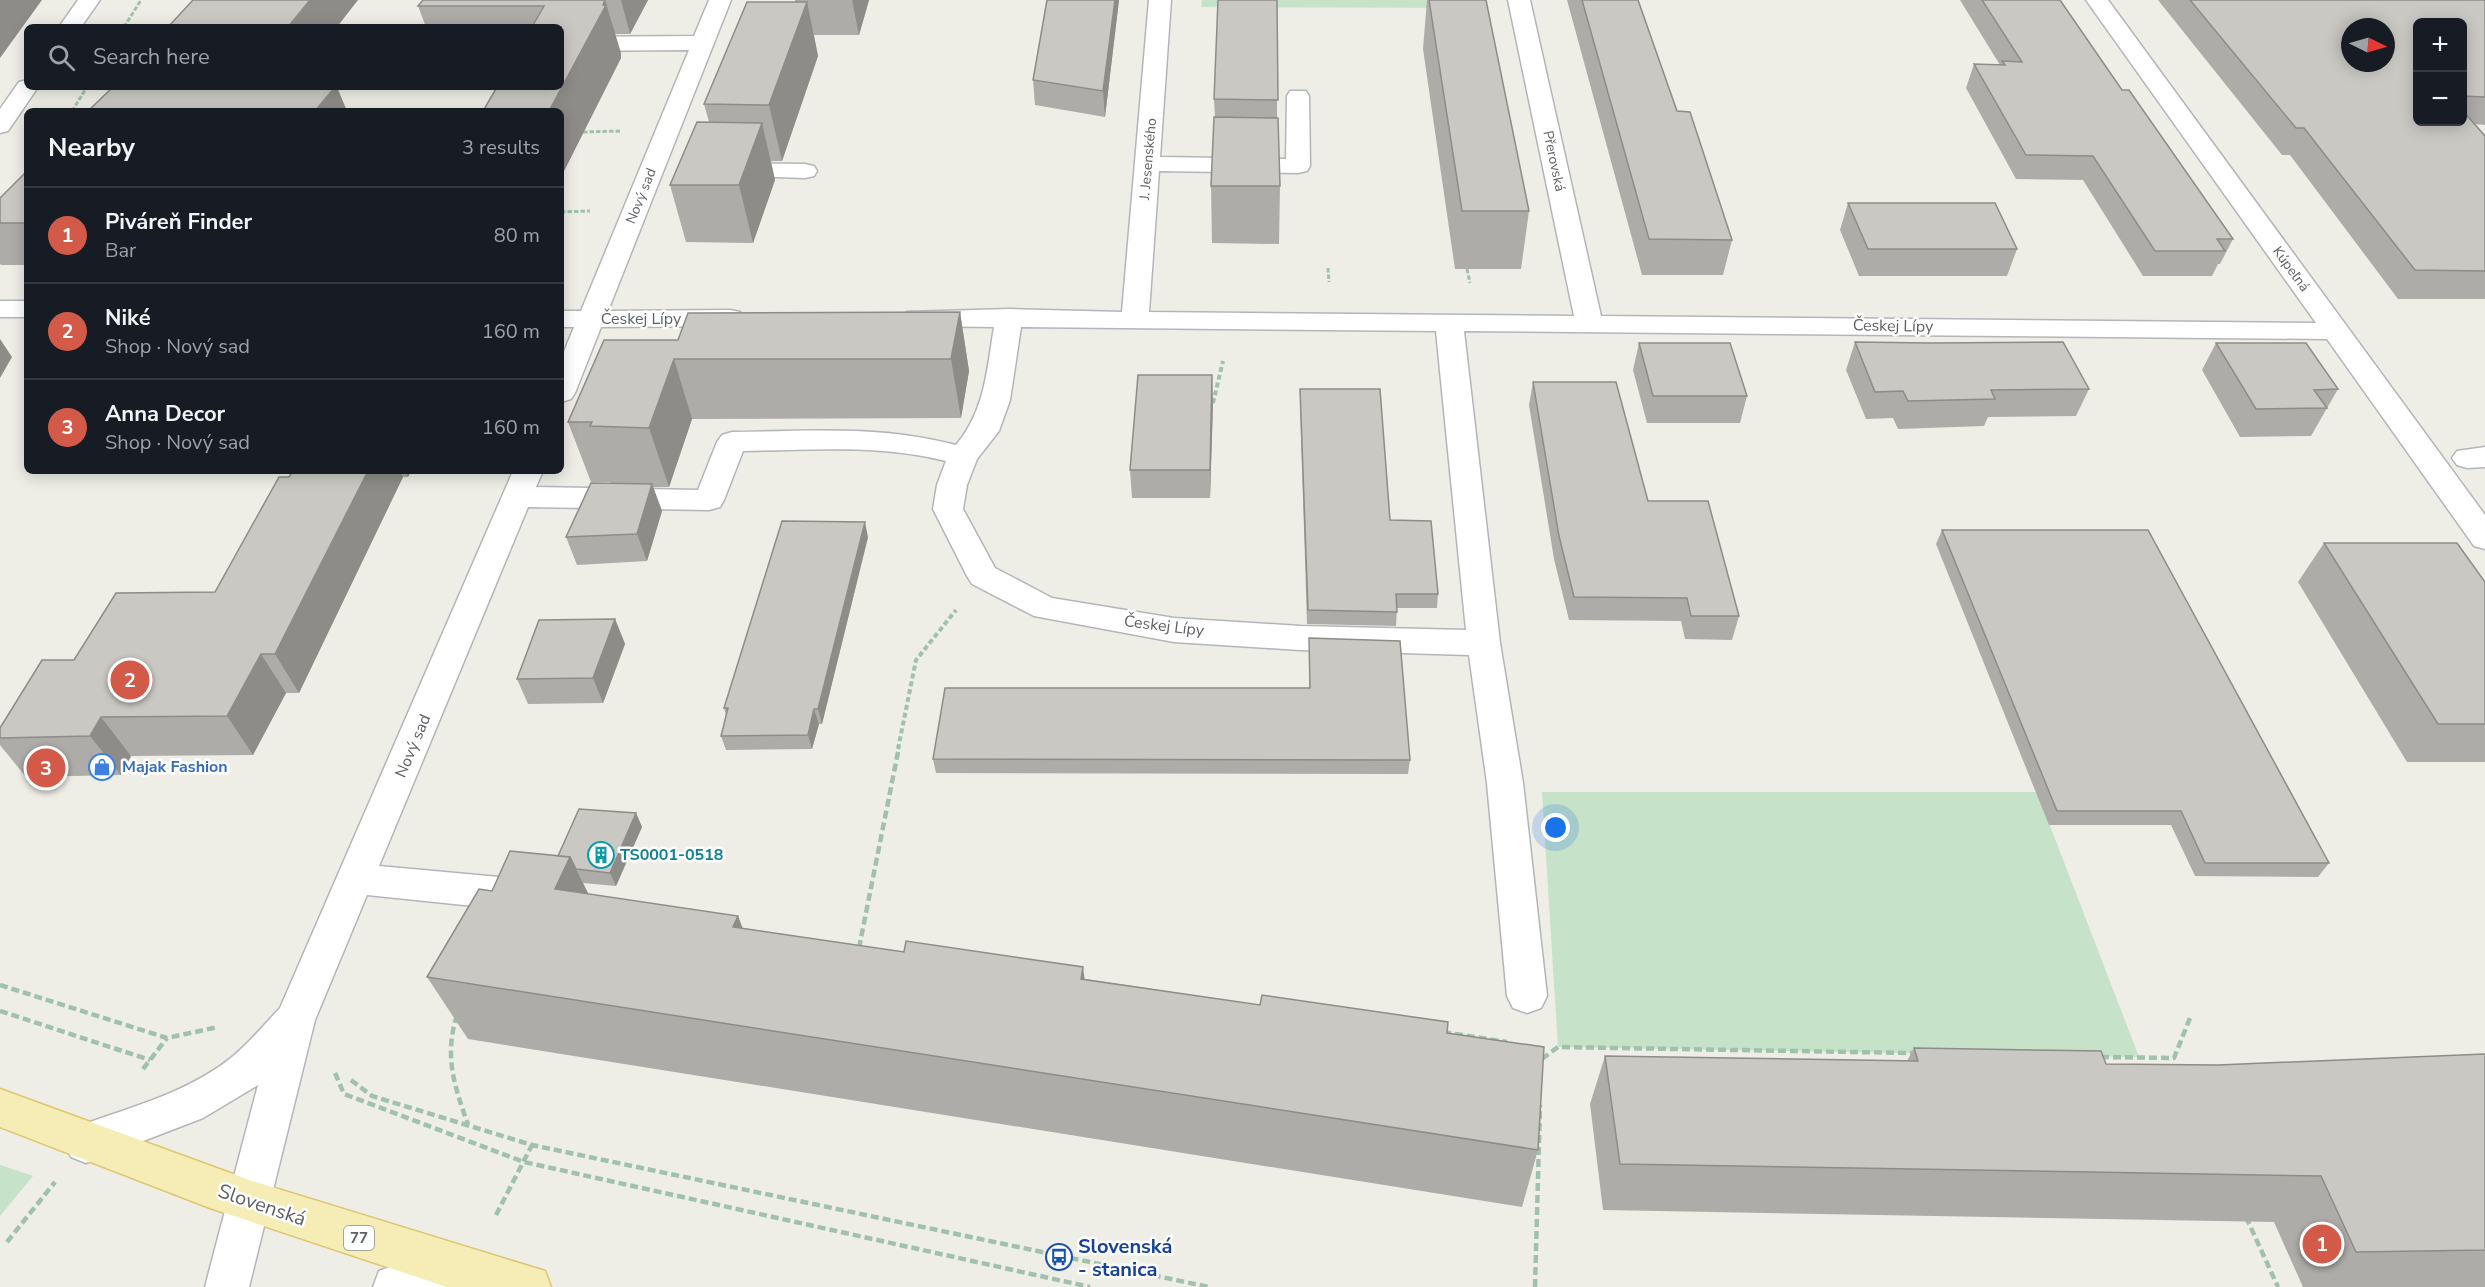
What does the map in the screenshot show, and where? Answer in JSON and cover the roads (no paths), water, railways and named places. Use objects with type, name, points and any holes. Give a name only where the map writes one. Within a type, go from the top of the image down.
[{"type":"main road","name":"Slovenská","points":[[0,1108],[86,1143],[250,1202],[468,1273],[529,1287]]},
{"type":"street","points":[[72,24],[89,0]]},
{"type":"street","name":"Nový sad","points":[[564,386],[592,319],[664,169],[702,43],[720,0]]},
{"type":"street","name":"J. Jesenského","points":[[1135,318],[1160,0]]},
{"type":"street","name":"Přerovská","points":[[1519,0],[1589,323]]},
{"type":"street","name":"Kúpeľná","points":[[2097,0],[2485,538]]},
{"type":"street","points":[[564,44],[702,43]]},
{"type":"street","points":[[0,126],[25,90]]},
{"type":"street","points":[[1148,164],[1298,166],[1298,96]]},
{"type":"street","points":[[710,170],[805,171]]},
{"type":"street","points":[[0,309],[24,309]]},
{"type":"street","points":[[523,484],[709,500],[732,442],[878,440],[916,444],[963,456],[984,431],[996,400],[1009,317]]},
{"type":"street","name":"Českej Lípy","points":[[564,319],[758,318]]},
{"type":"street","name":"Českej Lípy","points":[[890,318],[1135,318],[2337,331]]},
{"type":"street","points":[[1449,321],[1484,643],[1505,783],[1527,996]]},
{"type":"street","name":"Českej Lípy","points":[[963,456],[952,485],[948,509],[983,576],[1045,608],[1174,630],[1300,638],[1484,643]]},
{"type":"street","name":"Nový sad","points":[[227,1287],[295,1020],[357,879],[523,484]]},
{"type":"street","points":[[357,879],[558,899]]},
{"type":"street","name":"Nový sad","points":[[86,1143],[172,1113],[216,1089],[245,1070],[295,1020]]},
{"type":"street","points":[[395,1287],[468,1273]]},
{"type":"place","name":"Niké","points":[[130,680]]},
{"type":"place","name":"Majak Fashion","points":[[102,767]]},
{"type":"place","name":"Anna Decor","points":[[46,768]]},
{"type":"place","name":"TS0001-0518","points":[[601,855]]},
{"type":"place","name":"Piváreň Finder","points":[[2322,1244]]},
{"type":"place","name":"Slovenská - stanica","points":[[1059,1257]]}]
